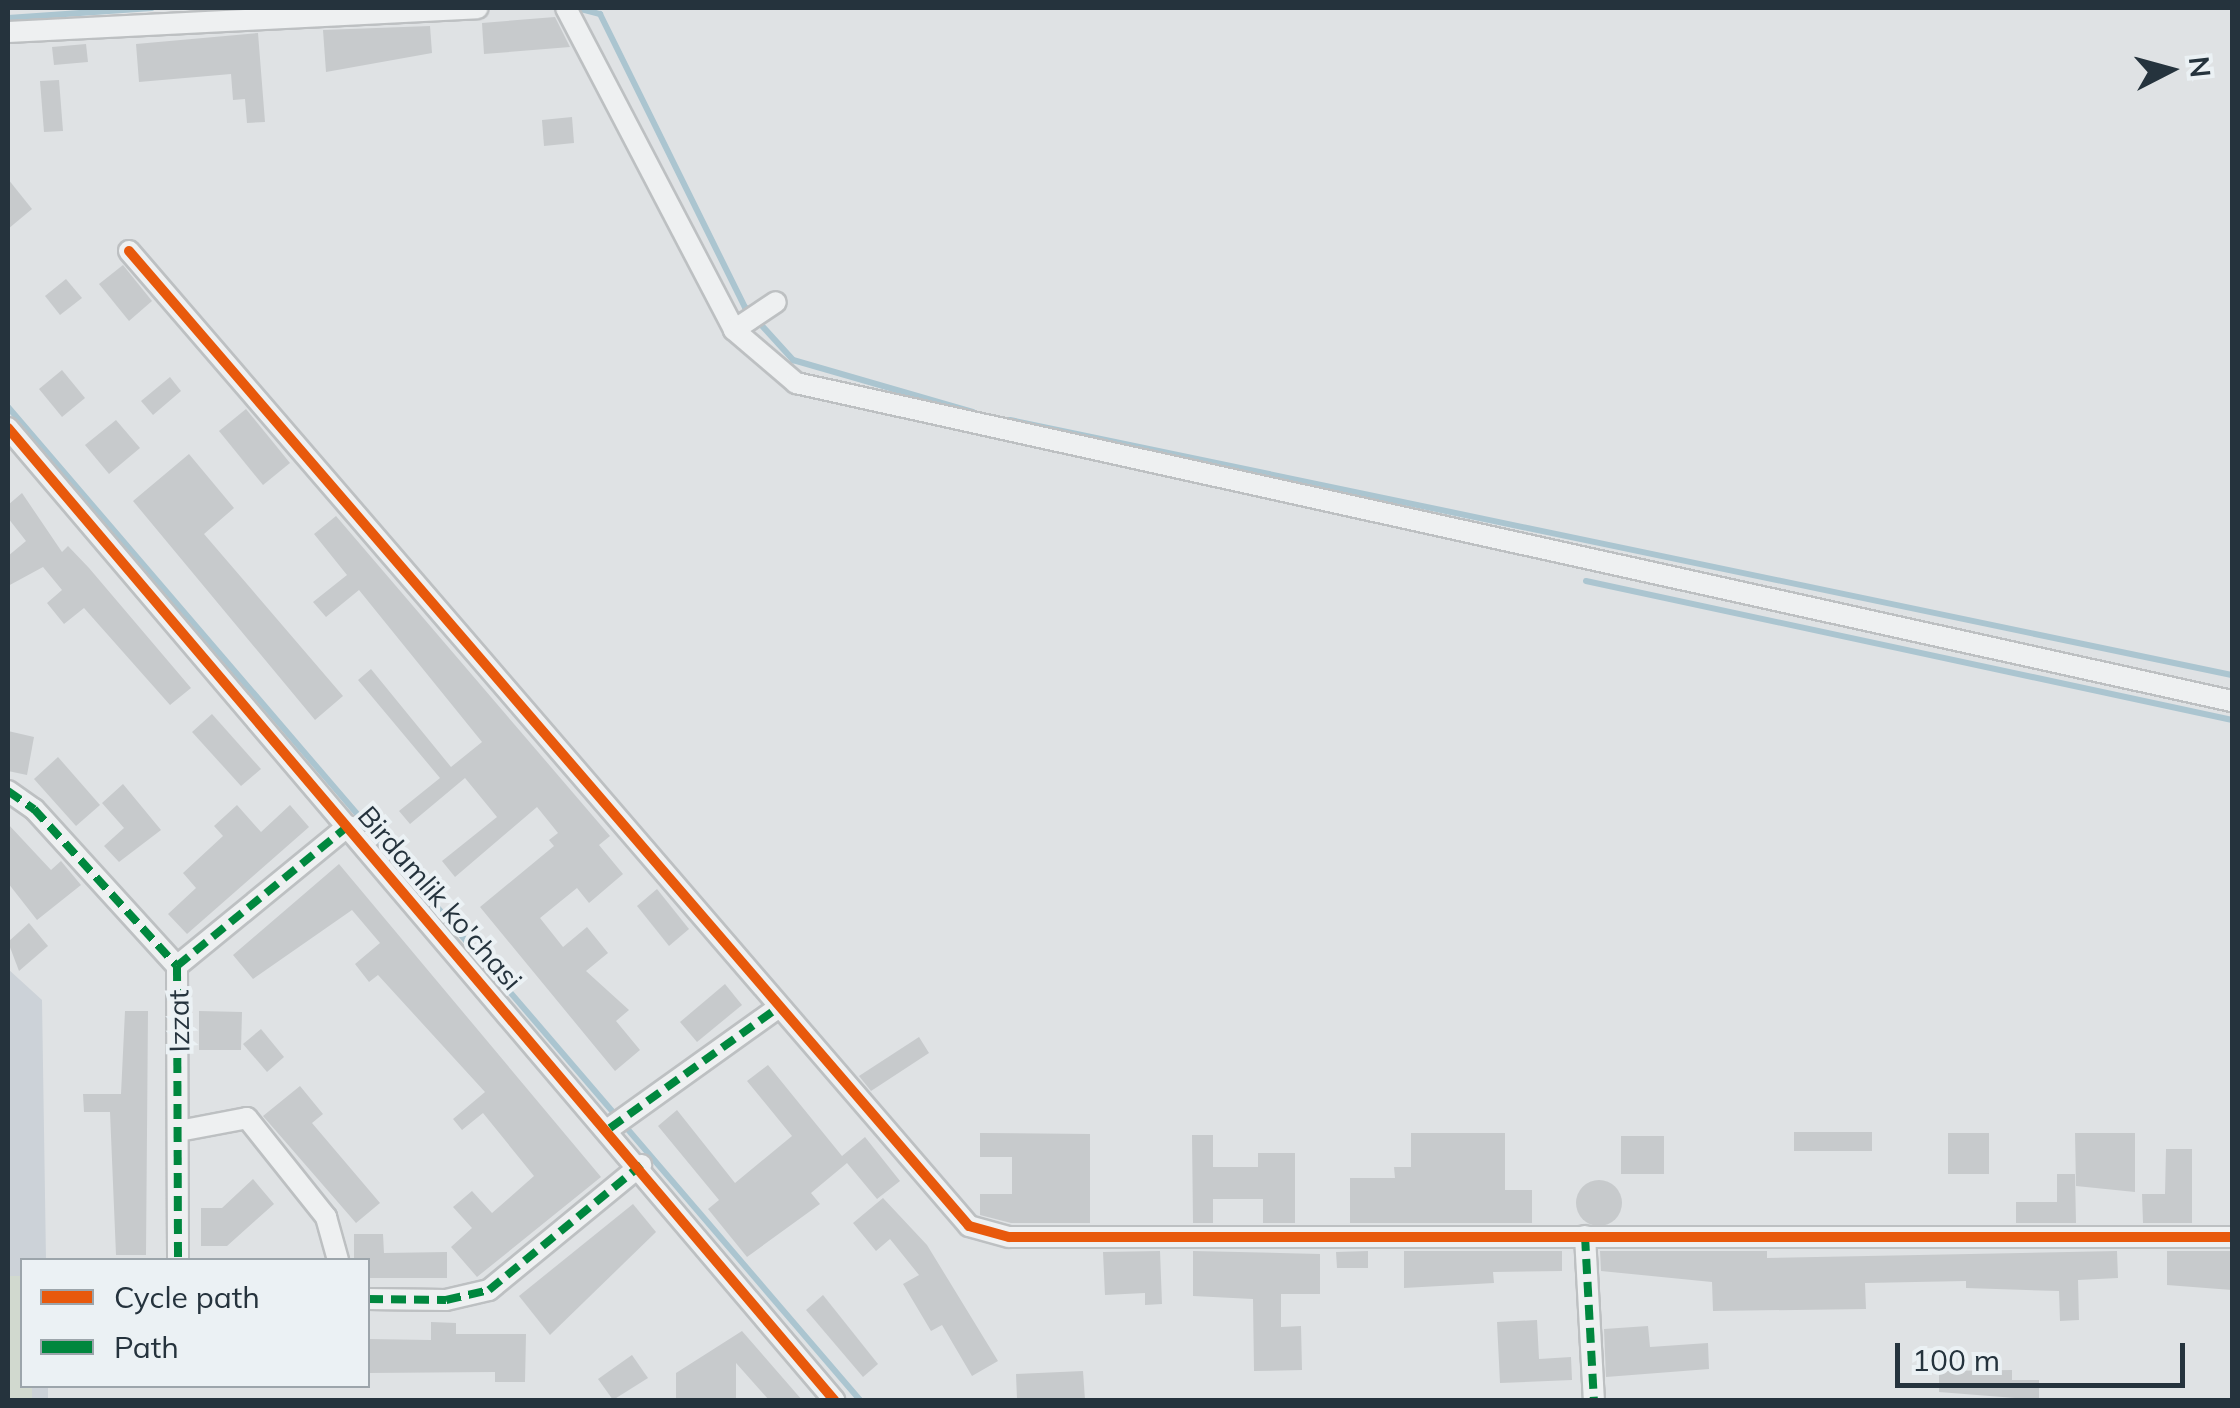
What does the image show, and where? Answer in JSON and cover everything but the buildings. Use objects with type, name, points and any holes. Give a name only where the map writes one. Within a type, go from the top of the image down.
[{"type":"street","points":[[8,32],[477,8]]},
{"type":"street","points":[[566,8],[734,330],[796,383],[2232,701]]},
{"type":"street","points":[[130,251],[775,1010],[954,1211],[986,1233],[2232,1237]]},
{"type":"street","points":[[734,330],[776,302]]},
{"type":"street","name":"Birdamlik ko'chasi","points":[[8,428],[610,1128],[834,1400]]},
{"type":"street","name":"Izzat","points":[[8,791],[34,808],[177,966],[178,1258]]},
{"type":"street","points":[[177,966],[348,826]]},
{"type":"street","points":[[610,1128],[775,1010]]},
{"type":"street","points":[[179,1131],[247,1118],[326,1217],[337,1258]]},
{"type":"street","points":[[370,1298],[446,1300],[489,1290],[640,1165]]},
{"type":"street","points":[[1585,1236],[1594,1400]]},
{"type":"shaded area","points":[[8,969],[42,1000],[46,1258],[20,1258],[20,1388],[48,1388],[48,1400],[8,1400]]},
{"type":"shaded area","points":[[8,1276],[20,1276],[20,1388],[32,1388],[32,1400],[8,1400]]},
{"type":"waterway","points":[[8,18],[152,8]]},
{"type":"waterway","points":[[577,8],[600,14],[745,307],[793,360],[973,412]]},
{"type":"waterway","points":[[8,407],[860,1400]]},
{"type":"waterway","points":[[1010,420],[2232,675]]},
{"type":"waterway","points":[[1586,581],[2232,720]]},
{"type":"marked path","points":[[8,791],[34,809],[177,966],[178,1258]]},
{"type":"marked path","points":[[177,966],[348,826]]},
{"type":"marked path","points":[[610,1128],[775,1010]]},
{"type":"marked path","points":[[370,1299],[446,1300],[489,1290],[641,1165]]},
{"type":"marked path","points":[[1585,1236],[1594,1400]]},
{"type":"cycle path","points":[[129,251],[969,1226],[1009,1237],[2232,1237]]},
{"type":"cycle path","points":[[8,428],[834,1400]]}]
